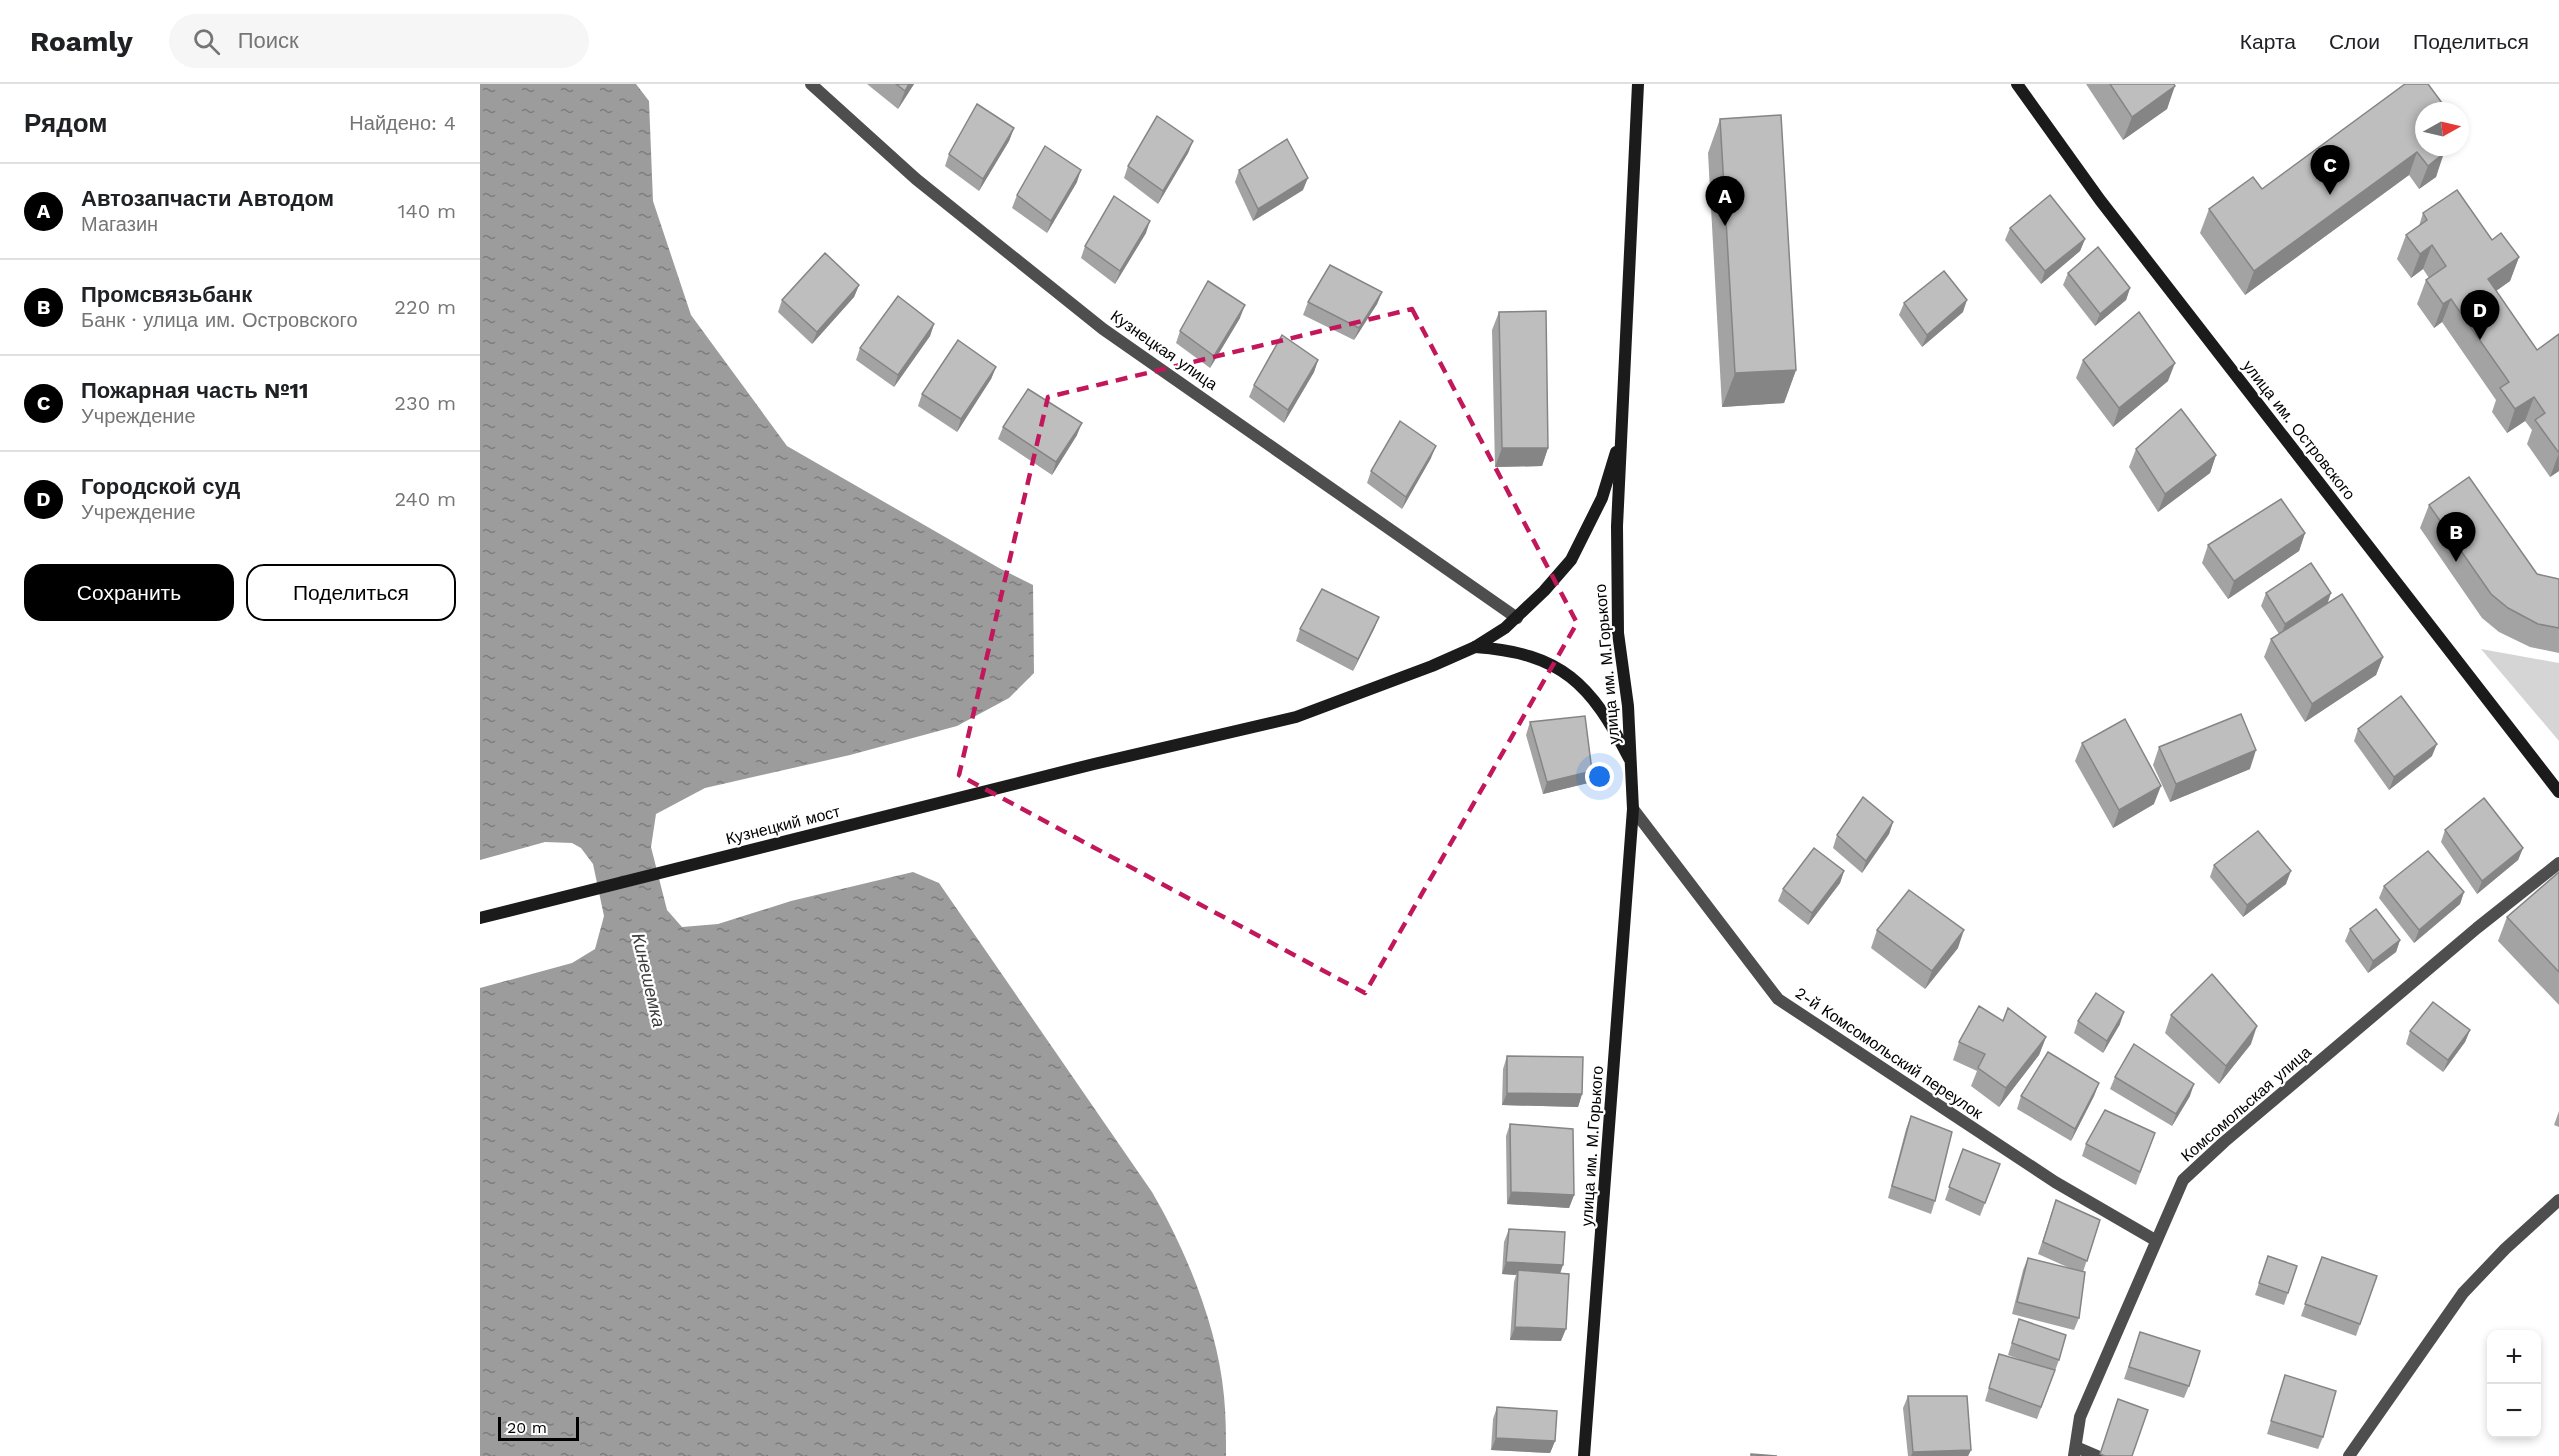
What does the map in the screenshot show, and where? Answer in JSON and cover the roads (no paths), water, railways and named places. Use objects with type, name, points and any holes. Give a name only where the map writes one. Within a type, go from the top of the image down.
[{"type":"street","name":"Кузнецкая улица","points":[[812,84],[916,179],[1103,329],[1517,618]]},
{"type":"street","name":"улица им. М.Горького","points":[[1584,1456],[1633,809],[1628,706],[1618,633],[1616,586],[1638,84]]},
{"type":"street","name":"улица им. Островского","points":[[2017,84],[2100,200],[2559,792]]},
{"type":"street","name":"Кузнецкий мост","points":[[480,918],[1094,764],[1296,717],[1432,666],[1475,647],[1517,618],[1571,560],[1602,498],[1621,433]]},
{"type":"street","points":[[1475,647],[1500,649],[1532,657],[1564,671],[1584,686],[1606,715],[1632,763]]},
{"type":"street","name":"2-й Комсомольский переулок","points":[[1633,809],[1778,999],[2055,1182],[2155,1240]]},
{"type":"street","name":"Комсомольская улица","points":[[2075,1452],[2080,1417],[2183,1180],[2224,1142],[2477,928],[2559,864]]},
{"type":"street","points":[[2349,1456],[2463,1293],[2505,1249],[2559,1200]]},
{"type":"street","points":[[2075,1452],[2097,1456]]},
{"type":"water","name":"Кинешемка","points":[[480,84],[636,84],[649,101],[653,201],[691,315],[787,446],[999,568],[1033,585],[1034,673],[1009,698],[957,726],[850,755],[705,788],[656,814],[651,847],[667,910],[682,927],[718,924],[791,901],[913,872],[939,883],[1152,1192],[1165,1215],[1188,1264],[1208,1317],[1215,1344],[1224,1396],[1226,1456],[480,1456],[480,988],[572,963],[595,949],[604,916],[593,864],[581,848],[572,843],[545,842],[480,860]]},
{"type":"place","name":"Пожарная часть №11","points":[[2330,195]]},
{"type":"place","name":"Автозапчасти Автодом","points":[[1725,226]]},
{"type":"place","name":"Городской суд","points":[[2480,340]]},
{"type":"place","name":"Промсвязьбанк","points":[[2456,562]]}]
